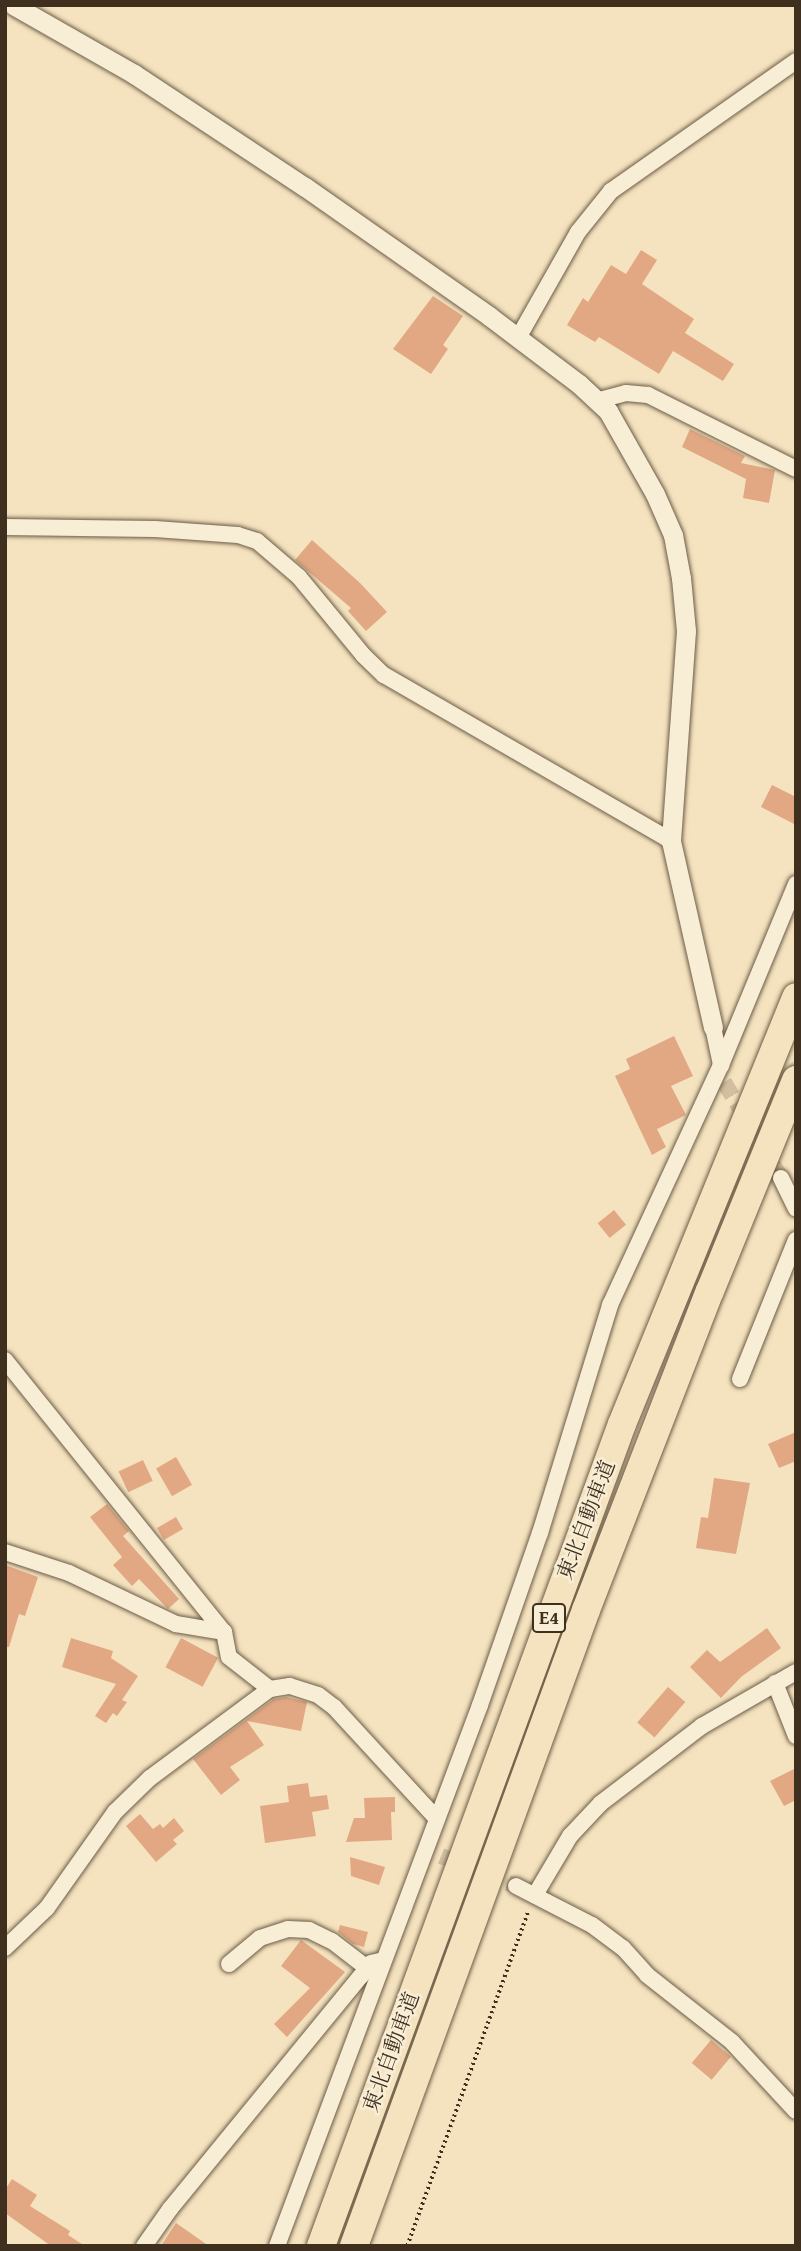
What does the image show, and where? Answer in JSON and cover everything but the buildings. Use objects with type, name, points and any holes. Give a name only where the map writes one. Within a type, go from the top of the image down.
[{"type":"highway","name":"東北自動車道","points":[[321,2246],[622,1424],[796,997]]},
{"type":"highway","name":"東北自動車道","points":[[355,2246],[586,1610],[710,1291],[796,1080]]},
{"type":"street","points":[[13,5],[134,74],[304,187],[518,338],[608,411],[655,494],[673,535],[681,578],[686,631],[671,841],[723,1073]]},
{"type":"street","points":[[518,338],[584,222],[611,191],[796,61]]},
{"type":"street","points":[[597,401],[626,393],[648,396],[796,469]]},
{"type":"street","points":[[5,527],[169,530],[238,535],[257,541],[299,578],[363,655],[384,675],[671,841]]},
{"type":"street","points":[[277,2246],[437,1819],[540,1532],[610,1305],[723,1073],[796,884]]},
{"type":"street","points":[[781,1178],[796,1209]]},
{"type":"street","points":[[740,1379],[796,1240]]},
{"type":"street","points":[[5,1360],[224,1633],[229,1657],[270,1689]]},
{"type":"street","points":[[5,1552],[69,1573],[176,1624],[224,1633]]},
{"type":"street","points":[[534,1895],[570,1836],[601,1802],[702,1726],[796,1672]]},
{"type":"street","points":[[775,1683],[796,1735]]},
{"type":"street","points":[[5,1948],[47,1908],[115,1812],[150,1778],[270,1689],[290,1686],[318,1695],[334,1707],[437,1819]]},
{"type":"street","points":[[425,1849],[441,1856]]},
{"type":"street","points":[[516,1886],[592,1926],[623,1948],[647,1975],[732,2042],[796,2111]]},
{"type":"street","points":[[229,1964],[260,1938],[298,1929],[309,1930],[332,1941],[367,1968]]},
{"type":"street","points":[[144,2246],[170,2209],[367,1968],[372,1963],[384,1960]]},
{"type":"path","points":[[407,2246],[534,1895]]},
{"type":"tunnel","points":[[724,1082],[781,1178]]},
{"type":"tunnel","points":[[441,1856],[516,1886]]}]
